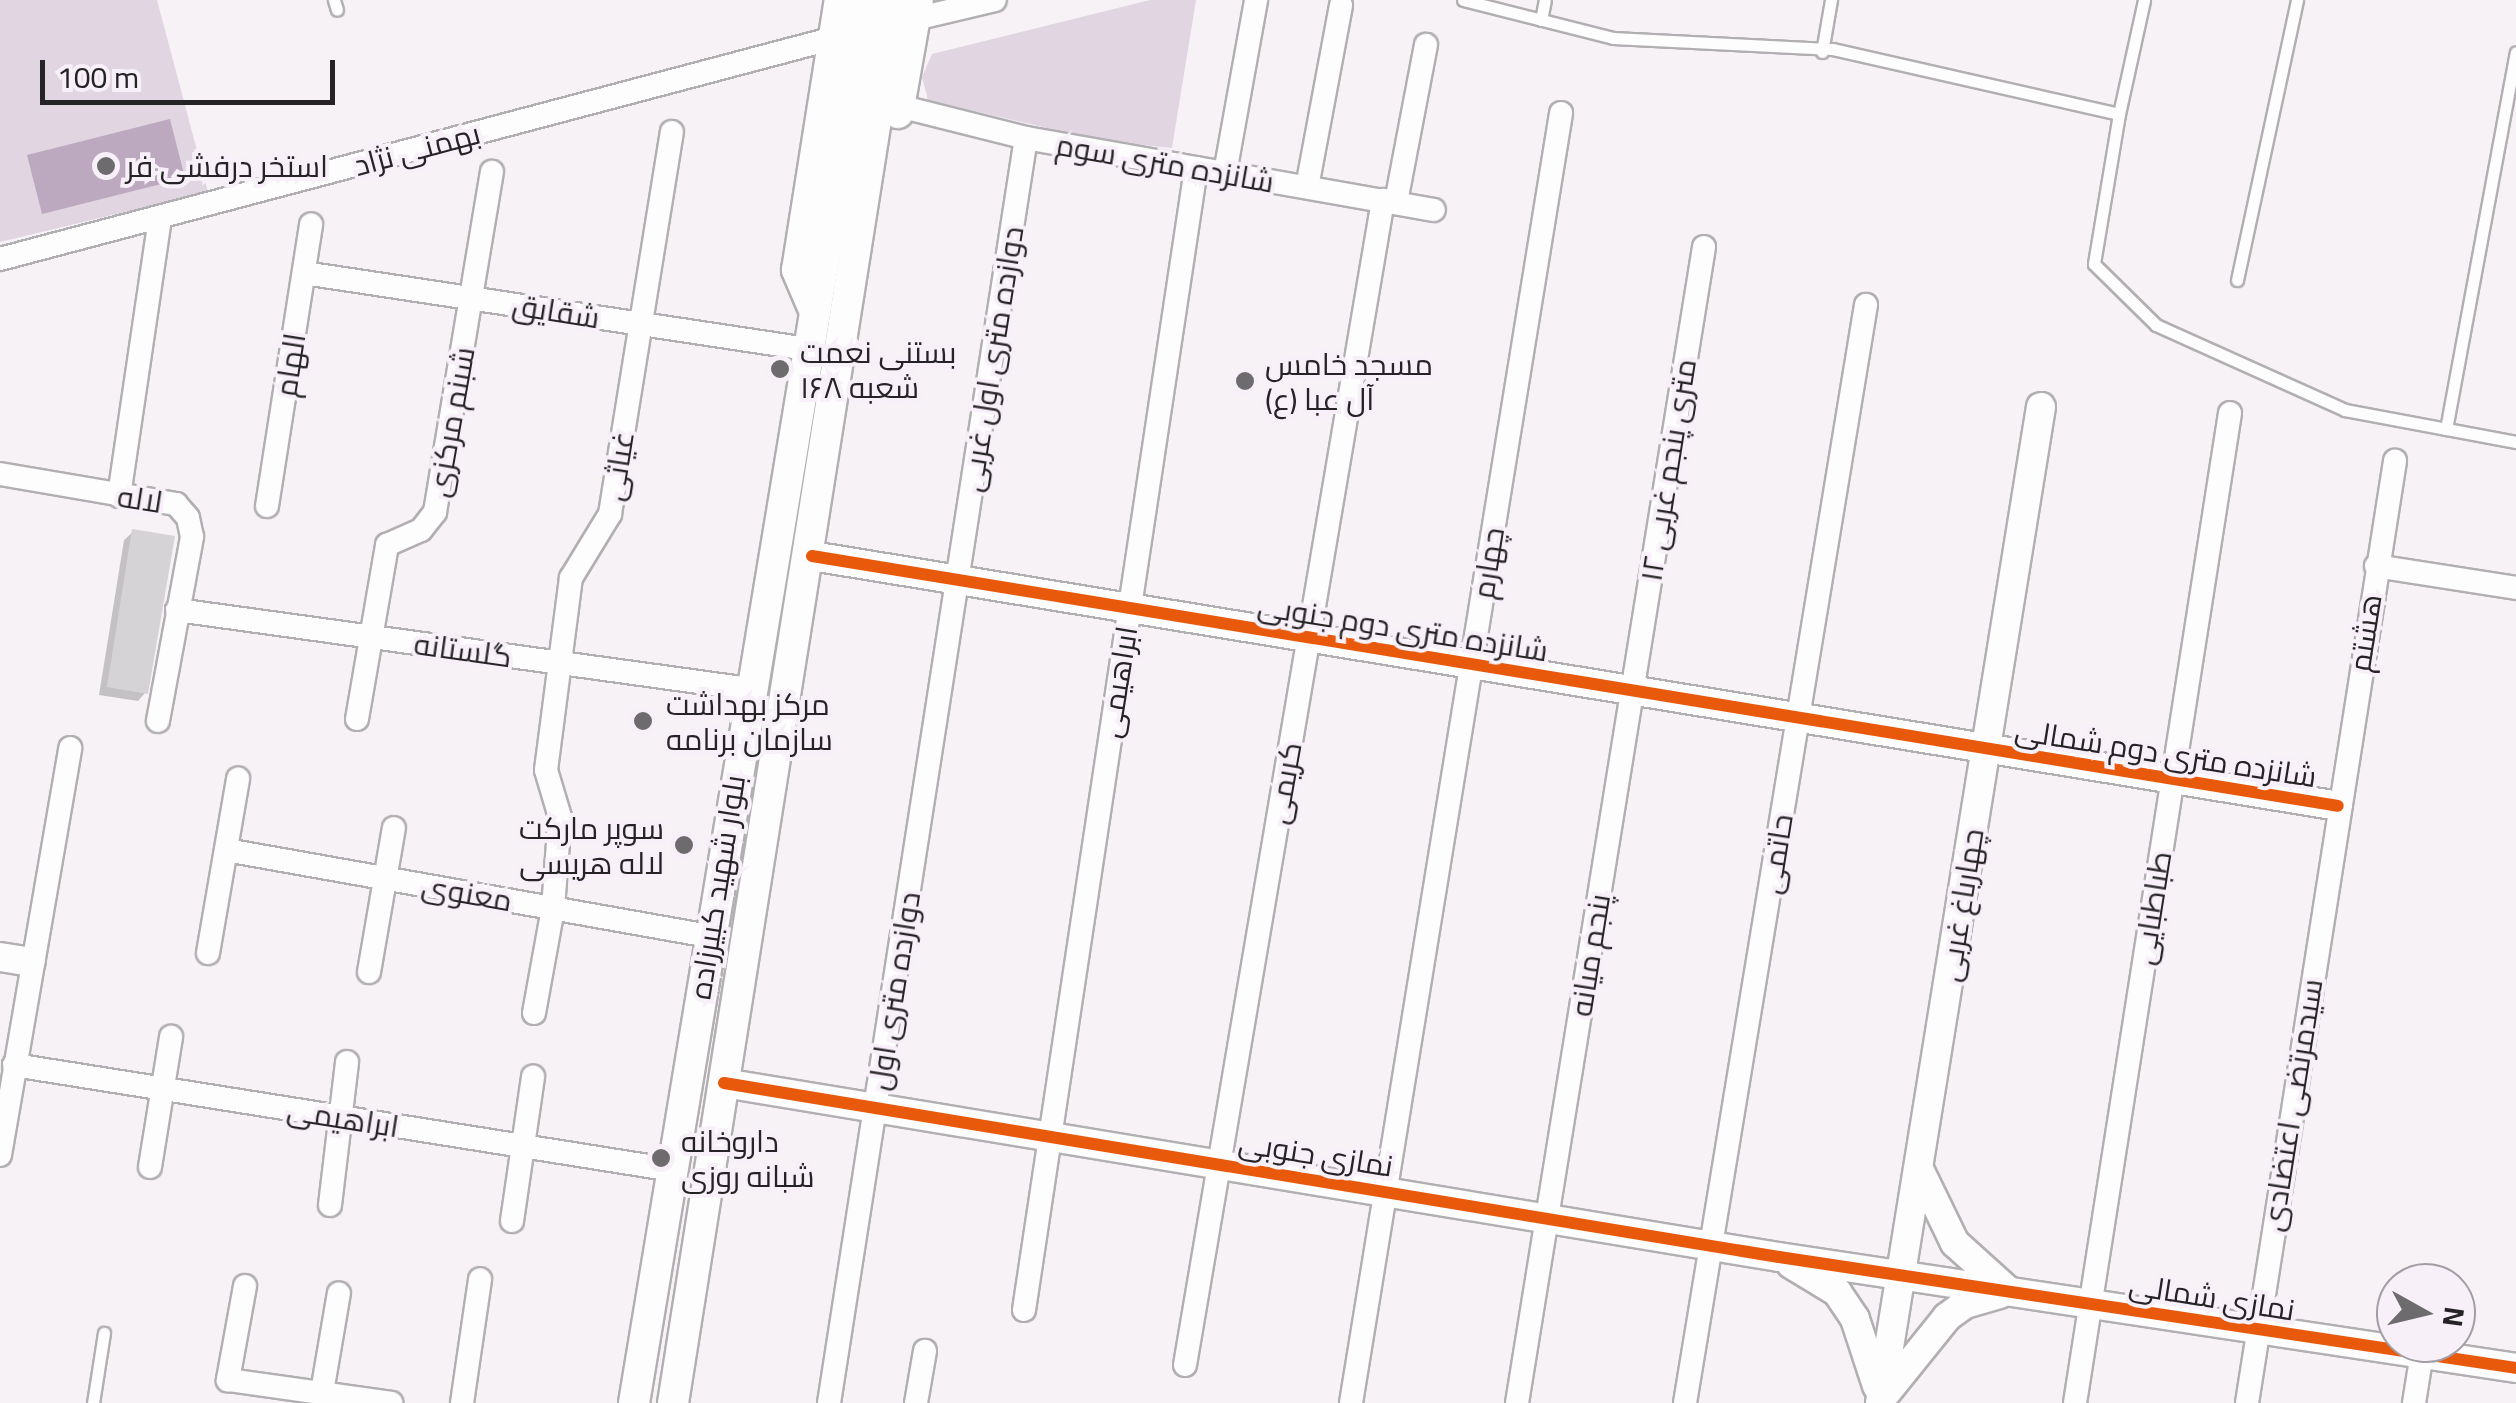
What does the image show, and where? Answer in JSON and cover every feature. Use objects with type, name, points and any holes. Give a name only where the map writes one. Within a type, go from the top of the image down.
[{"type":"main road","points":[[815,312],[797,270],[840,0]]},
{"type":"main road","name":"بلوار شهید کبیرزاده","points":[[674,1403],[848,318],[848,207],[868,0]]},
{"type":"main road","name":"بلوار شهید کبیرزاده","points":[[634,1403],[807,349],[909,6]]},
{"type":"main road","name":"بلوار شهید کبیرزاده","points":[[848,318],[874,270],[899,106],[909,6]]},
{"type":"street","points":[[909,6],[995,0]]},
{"type":"street","points":[[1225,173],[1256,0]]},
{"type":"street","points":[[1306,187],[1341,5]]},
{"type":"street","name":"بهمنی نژاد","points":[[0,260],[834,38]]},
{"type":"street","name":"کریمی","points":[[1185,1365],[1309,638],[1389,201],[1426,45]]},
{"type":"street","name":"شانزده متری سوم","points":[[899,106],[1026,138],[1434,210]]},
{"type":"street","name":"چهارم","points":[[1351,1403],[1561,113]]},
{"type":"street","name":"غیاثی","points":[[534,1013],[553,908],[560,817],[546,770],[564,664],[571,578],[610,514],[672,132]]},
{"type":"street","name":"دوازده متری اول غربی","points":[[958,580],[1026,138]]},
{"type":"street","name":"ابراهیمی","points":[[1024,1310],[1196,168]]},
{"type":"street","name":"شبنم مرکزی","points":[[357,719],[387,545],[421,530],[436,512],[492,172]]},
{"type":"street","points":[[119,496],[160,217]]},
{"type":"street","name":"الهام","points":[[267,506],[311,224]]},
{"type":"street","name":"۱۲ متری پنجم غربی","points":[[1632,692],[1704,248]]},
{"type":"street","name":"شقایق","points":[[304,274],[807,349]]},
{"type":"street","name":"حاتمی","points":[[1686,1403],[1866,305]]},
{"type":"street","name":"چهارباغ غربی","points":[[1880,1403],[2041,407]]},
{"type":"street","name":"طباطبایی","points":[[2075,1403],[2230,412]]},
{"type":"street","name":"هشتم","points":[[2338,806],[2394,461]]},
{"type":"street","name":"لاله","points":[[0,474],[176,504],[188,518],[192,536],[158,720]]},
{"type":"street","name":"شانزده متری دوم جنوبی","points":[[812,556],[1986,750]]},
{"type":"street","points":[[2376,566],[2516,588]]},
{"type":"street","name":"دوازده متری اول","points":[[829,1403],[958,580]]},
{"type":"street","name":"گلستانه","points":[[178,610],[749,689]]},
{"type":"street","name":"پنجم میانه","points":[[1518,1403],[1632,692]]},
{"type":"street","points":[[0,1155],[70,748]]},
{"type":"street","name":"شانزده متری دوم شمالی","points":[[1986,750],[2338,806]]},
{"type":"street","points":[[208,952],[238,779]]},
{"type":"street","name":"سیدمرتضی اعتضادی","points":[[2247,1403],[2338,806]]},
{"type":"street","points":[[370,972],[394,828]]},
{"type":"street","name":"معنوی","points":[[226,850],[709,936]]},
{"type":"street","points":[[0,957],[31,962]]},
{"type":"street","points":[[150,1167],[171,1036]]},
{"type":"street","points":[[330,1205],[346,1062]]},
{"type":"street","name":"ابراهیمی","points":[[14,1065],[672,1170]]},
{"type":"street","points":[[512,1221],[533,1077]]},
{"type":"street","name":"نمازی جنوبی","points":[[724,1083],[1900,1275]]},
{"type":"street","points":[[1918,1167],[1955,1243],[1973,1266],[2011,1292]]},
{"type":"street","points":[[1780,1258],[1837,1292],[1870,1354],[1880,1403]]},
{"type":"street","name":"نمازی شمالی","points":[[1900,1275],[2376,1347]]},
{"type":"street","points":[[462,1403],[480,1279]]},
{"type":"street","points":[[245,1286],[228,1380],[391,1403]]},
{"type":"street","points":[[1880,1403],[1946,1317],[1965,1304],[2011,1292]]},
{"type":"street","points":[[322,1392],[339,1293]]},
{"type":"street","points":[[916,1403],[925,1351]]},
{"type":"street","name":"نمازی شمالی","points":[[2476,1362],[2516,1368]]},
{"type":"street","points":[[2414,1403],[2421,1363]]},
{"type":"lane","points":[[1463,0],[1613,38],[1822,52],[2119,114]]},
{"type":"lane","points":[[1541,20],[1545,0]]},
{"type":"lane","points":[[1822,52],[1832,0]]},
{"type":"lane","points":[[2144,0],[2119,114],[2094,264],[2156,325],[2345,410],[2516,442]]},
{"type":"lane","points":[[2237,280],[2296,0]]},
{"type":"lane","points":[[2446,428],[2516,52]]},
{"type":"lane","points":[[93,1403],[104,1333]]},
{"type":"shaded area","points":[[0,0],[157,0],[208,192],[0,242]]},
{"type":"shaded area","points":[[1150,0],[1196,0],[1172,148],[1098,140],[928,100],[922,77],[932,54]]},
{"type":"shaded area","name":"استخر درفشی فر","points":[[170,119],[185,178],[42,214],[27,155]]},
{"type":"building","points":[[132,529],[175,536],[148,694],[107,687]]},
{"type":"cycle path","points":[[812,556],[2338,806]]},
{"type":"cycle path","points":[[724,1083],[1779,1257],[2516,1368]]},
{"type":"place","name":"استخر درفشی فر","points":[[106,166]]},
{"type":"place","name":"بستنی نعمت شعبه ۱۶۸","points":[[780,369]]},
{"type":"place","name":"مسجد خامس آل عبا (ع)","points":[[1245,381]]},
{"type":"place","name":"مرکز بهداشت سازمان برنامه","points":[[643,721]]},
{"type":"place","name":"سوپر مارکت لاله هریسی","points":[[684,845]]},
{"type":"place","name":"داروخانه شبانه روزی","points":[[661,1158]]}]
